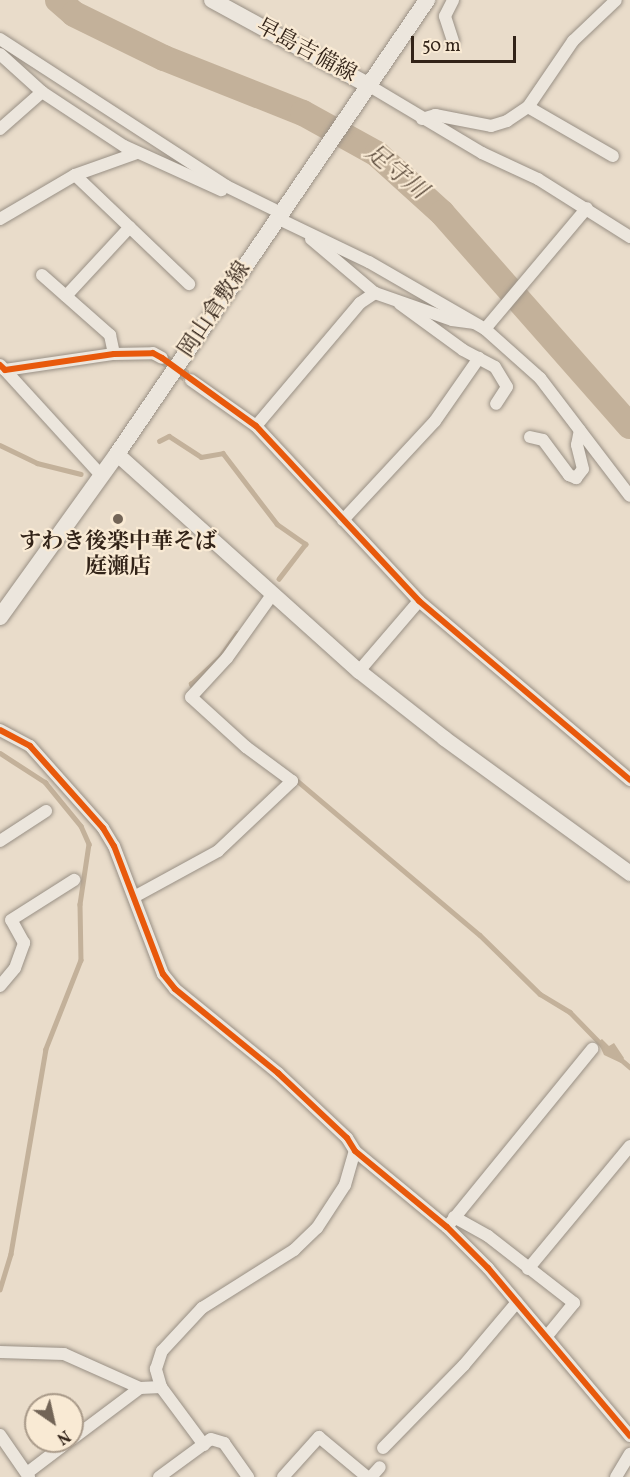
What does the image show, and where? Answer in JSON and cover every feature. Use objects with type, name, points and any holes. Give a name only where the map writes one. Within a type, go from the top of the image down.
[{"type":"main road","name":"早島吉備線","points":[[212,0],[365,89]]},
{"type":"main road","name":"岡山倉敷線","points":[[0,617],[117,454],[427,0]]},
{"type":"street","points":[[453,0],[446,15],[453,41]]},
{"type":"street","points":[[422,119],[435,115],[491,126],[528,107],[573,42],[616,0]]},
{"type":"street","points":[[0,39],[253,202]]},
{"type":"street","points":[[0,54],[40,90]]},
{"type":"street","points":[[0,66],[137,153],[282,212],[292,225],[375,293],[452,320],[483,325]]},
{"type":"street","points":[[365,89],[625,234],[630,245]]},
{"type":"street","points":[[0,129],[40,90]]},
{"type":"street","points":[[528,107],[613,156]]},
{"type":"street","points":[[0,219],[75,175],[137,153]]},
{"type":"street","points":[[75,175],[189,284]]},
{"type":"street","points":[[483,325],[585,211]]},
{"type":"street","points":[[292,225],[369,262],[483,325],[540,378],[630,496]]},
{"type":"street","points":[[66,296],[130,227]]},
{"type":"street","points":[[42,275],[110,335],[114,354]]},
{"type":"street","points":[[256,426],[360,303],[375,293]]},
{"type":"street","points":[[394,299],[417,320],[495,367],[507,387],[496,404]]},
{"type":"street","points":[[2,368],[114,354],[153,353],[162,358]]},
{"type":"street","points":[[343,520],[435,420],[479,358]]},
{"type":"street","points":[[2,368],[101,475]]},
{"type":"street","points":[[191,380],[256,426],[419,601],[630,780]]},
{"type":"street","points":[[530,437],[543,440],[569,475],[576,478],[583,469],[577,445],[579,430]]},
{"type":"street","points":[[117,454],[359,671],[630,873]]},
{"type":"street","points":[[134,897],[218,851],[292,781],[246,747],[195,692],[227,658],[272,595]]},
{"type":"street","points":[[359,671],[419,601]]},
{"type":"street","points":[[0,730],[30,746],[103,828],[134,897],[163,974],[175,988],[278,1073],[334,1125],[355,1151],[450,1222],[630,1436]]},
{"type":"street","points":[[0,842],[46,811]]},
{"type":"street","points":[[0,987],[15,968],[24,943],[11,920],[74,880]]},
{"type":"street","points":[[450,1222],[592,1049]]},
{"type":"street","points":[[528,1269],[630,1146]]},
{"type":"street","points":[[204,1445],[161,1387],[156,1369],[162,1352],[202,1308],[294,1250],[317,1228],[345,1185],[355,1151]]},
{"type":"street","points":[[450,1222],[488,1236],[574,1303],[546,1336]]},
{"type":"street","points":[[383,1448],[464,1365],[517,1302]]},
{"type":"street","points":[[0,1352],[64,1354],[140,1388],[161,1387]]},
{"type":"street","points":[[84,1430],[140,1388]]},
{"type":"street","points":[[0,1436],[28,1475],[55,1453]]},
{"type":"street","points":[[283,1477],[319,1437],[369,1477],[381,1467]]},
{"type":"street","points":[[159,1477],[212,1439],[224,1443],[248,1477]]},
{"type":"street","points":[[616,1477],[630,1454]]},
{"type":"shaded area","points":[[602,1039],[609,1046],[614,1043],[624,1058],[621,1063],[604,1055],[598,1042]]},
{"type":"waterway","name":"足守川","points":[[58,0],[74,14],[164,58],[303,113],[377,154],[442,213],[630,426]]},
{"type":"waterway","points":[[159,441],[169,436],[201,457],[223,453],[277,524],[306,544],[279,579]]},
{"type":"waterway","points":[[0,445],[37,463],[81,474]]},
{"type":"waterway","points":[[195,692],[191,684],[220,657],[237,633]]},
{"type":"waterway","points":[[0,753],[45,782],[81,826],[89,844],[80,904],[81,960],[46,1049],[11,1254],[0,1289]]},
{"type":"waterway","points":[[294,778],[480,935],[540,994],[570,1012],[602,1045]]},
{"type":"waterway","points":[[618,1057],[630,1067]]},
{"type":"tunnel","points":[[162,358],[191,380]]},
{"type":"cycle path","points":[[0,365],[5,370],[114,354],[153,353],[162,358],[256,426],[419,601],[630,780]]},
{"type":"cycle path","points":[[0,730],[30,746],[103,828],[114,846],[163,974],[175,989],[278,1073],[347,1138],[355,1151],[447,1227],[488,1268],[630,1436]]},
{"type":"place","name":"すわき後楽中華そば 庭瀬店","points":[[118,519]]}]
